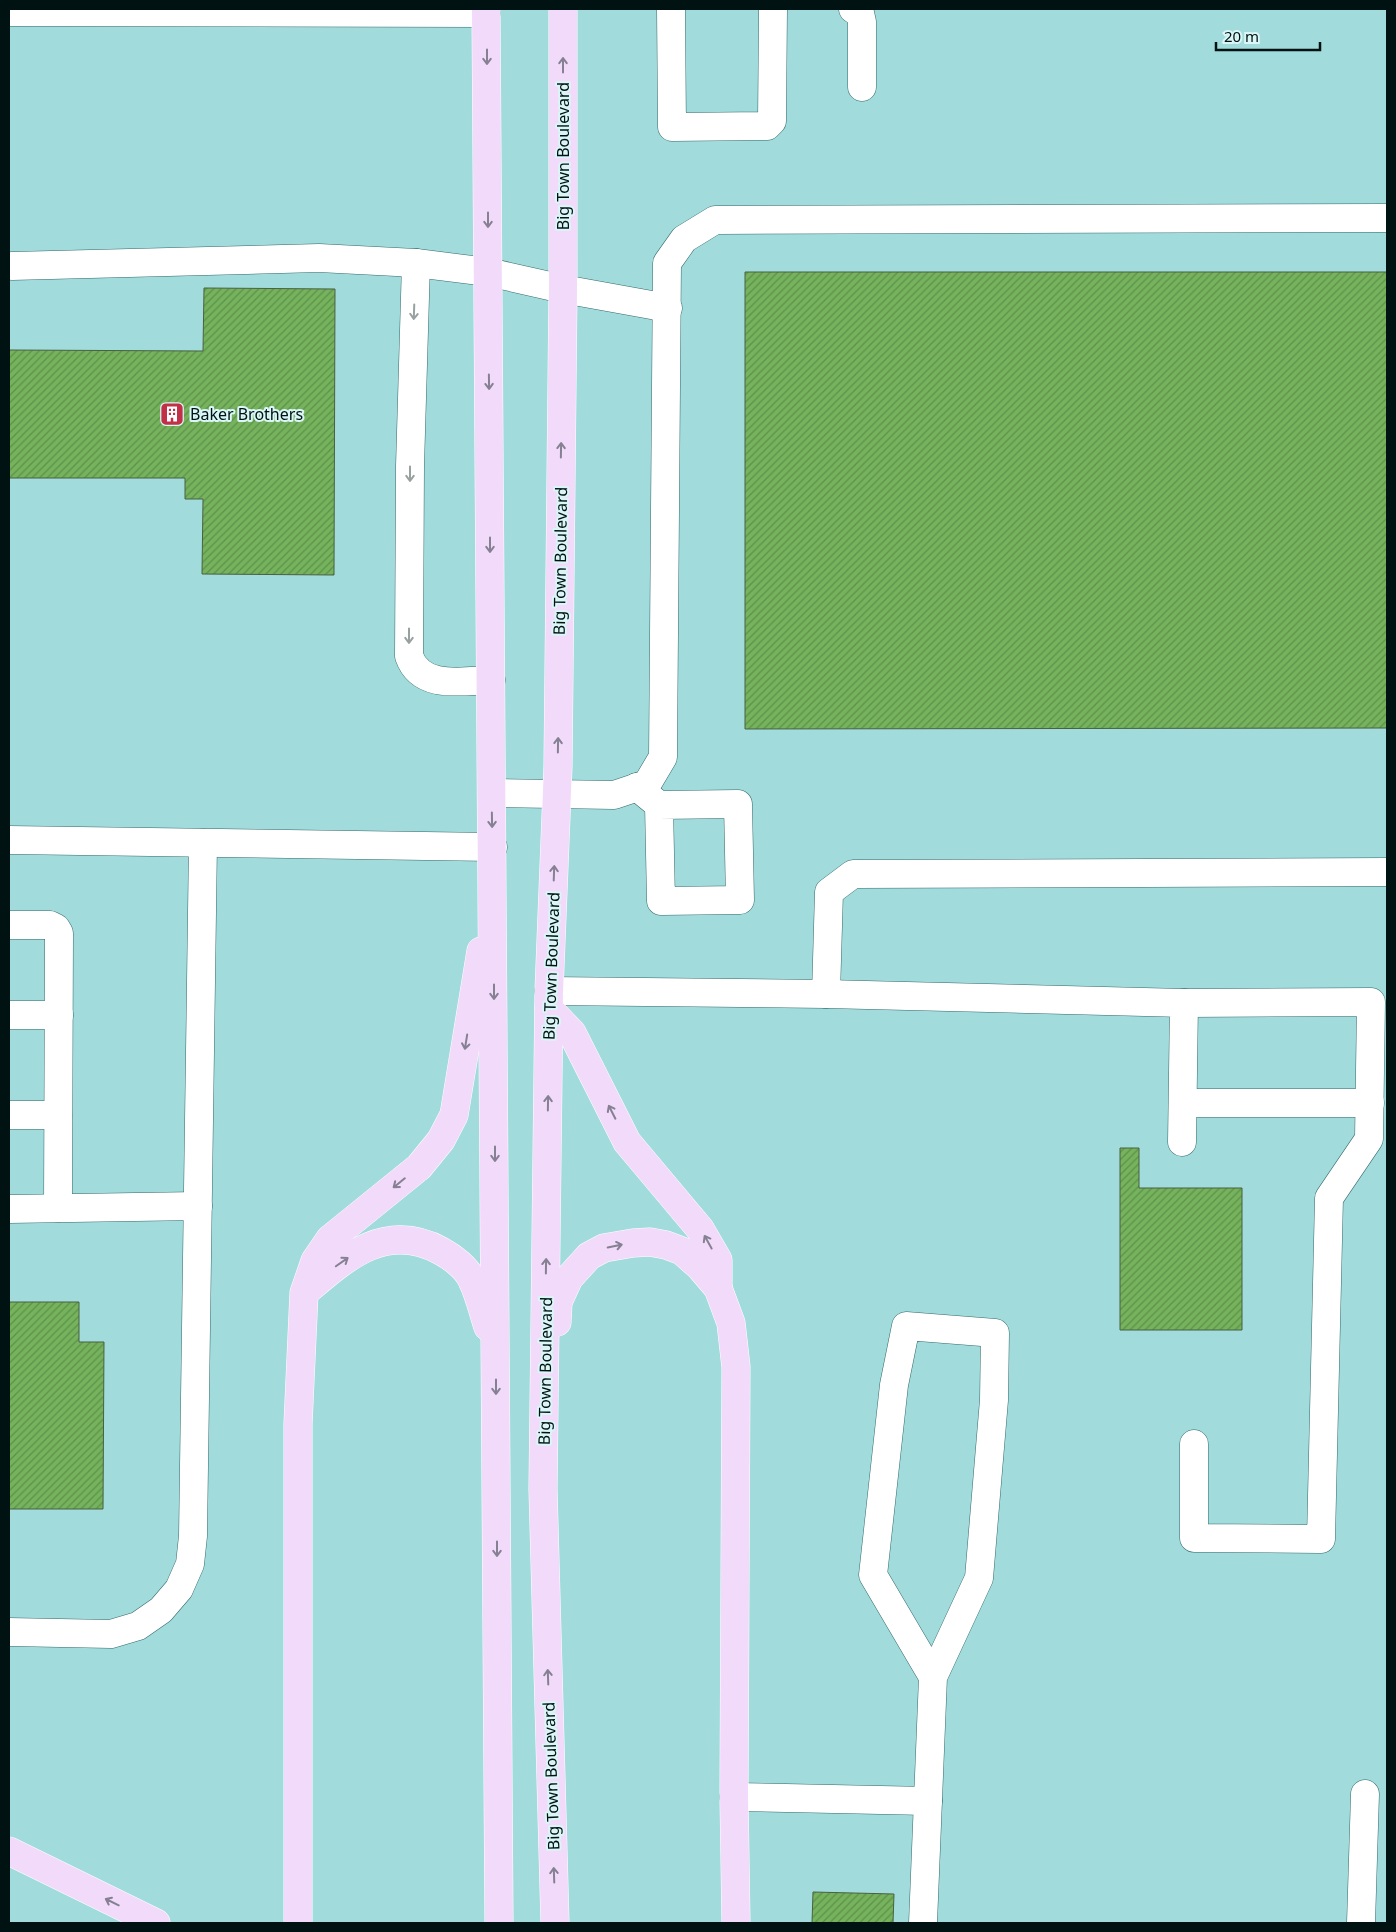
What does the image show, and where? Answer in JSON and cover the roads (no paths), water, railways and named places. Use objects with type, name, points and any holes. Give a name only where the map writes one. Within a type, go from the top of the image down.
[{"type":"main road","name":"Big Town Boulevard","points":[[555,1923],[543,1489],[549,1000],[557,794],[563,289],[563,9]]},
{"type":"main road","points":[[486,11],[499,1923]]},
{"type":"main road","points":[[298,1923],[298,1424],[304,1293],[315,1261],[330,1239],[419,1167],[441,1140],[454,1115],[493,860]]},
{"type":"main road","points":[[549,1000],[572,1033],[627,1142],[700,1229],[718,1260],[718,1288],[731,1324],[736,1367],[734,1797],[736,1923]]},
{"type":"main road","points":[[304,1293],[341,1262],[360,1251],[384,1242],[405,1240],[426,1243],[452,1257],[472,1278],[496,1354]]},
{"type":"main road","points":[[543,1489],[554,1478],[558,1302],[569,1278],[589,1256],[604,1248],[650,1242],[682,1251],[700,1267],[718,1288]]},
{"type":"main road","points":[[9,1852],[156,1923]]},
{"type":"lane","points":[[671,9],[672,127],[767,126],[772,121],[773,9]]},
{"type":"lane","points":[[853,9],[860,13],[862,22],[862,87]]},
{"type":"lane","points":[[9,12],[211,10],[486,11]]},
{"type":"lane","points":[[492,793],[614,795],[647,784],[663,757],[667,263],[684,239],[715,220],[1387,218]]},
{"type":"lane","points":[[12,266],[319,258],[416,263],[488,272],[563,289],[668,308]]},
{"type":"lane","points":[[416,263],[410,466],[409,656],[413,666],[427,678],[452,681],[491,680]]},
{"type":"lane","points":[[636,787],[659,806],[738,804],[740,900],[661,901],[659,806]]},
{"type":"lane","points":[[9,840],[203,843],[493,860]]},
{"type":"lane","points":[[9,1632],[111,1634],[138,1626],[161,1610],[179,1589],[190,1564],[193,1536],[203,843]]},
{"type":"lane","points":[[826,994],[829,892],[853,874],[1387,872]]},
{"type":"lane","points":[[9,925],[50,925],[56,928],[58,933],[58,1208]]},
{"type":"lane","points":[[549,1000],[826,994],[1184,1003],[1379,1002],[1370,1103],[1369,1139],[1329,1198],[1321,1539],[1194,1538],[1194,1444]]},
{"type":"lane","points":[[1182,1142],[1184,1003]]},
{"type":"lane","points":[[9,1015],[58,1015]]},
{"type":"lane","points":[[1183,1103],[1370,1103]]},
{"type":"lane","points":[[9,1115],[58,1115]]},
{"type":"lane","points":[[9,1209],[198,1206]]},
{"type":"lane","points":[[923,1923],[933,1677],[979,1578],[994,1400],[995,1333],[906,1326],[894,1386],[874,1575],[933,1677]]},
{"type":"lane","points":[[1361,1923],[1365,1794]]},
{"type":"lane","points":[[734,1797],[928,1801]]},
{"type":"place","name":"Baker Brothers","points":[[172,414]]}]
